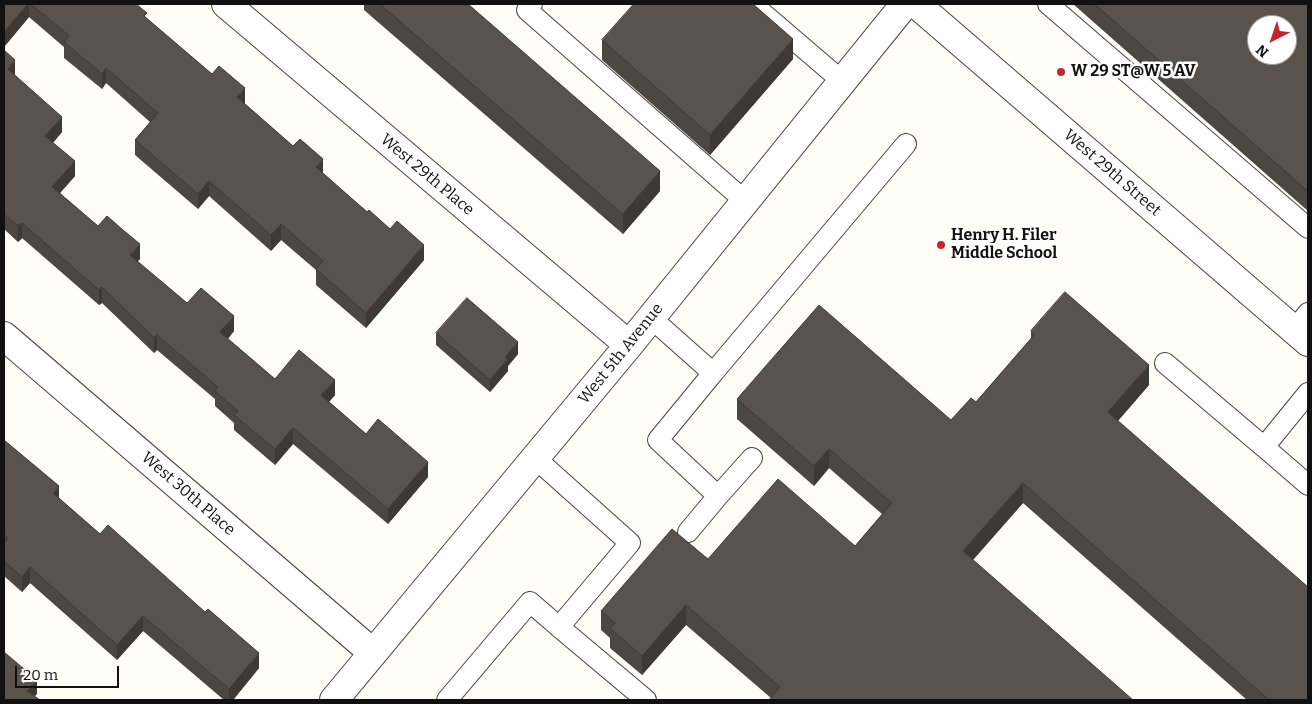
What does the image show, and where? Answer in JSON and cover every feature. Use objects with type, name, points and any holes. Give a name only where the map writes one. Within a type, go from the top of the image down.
[{"type":"street","name":"West 29th Place","points":[[226,4],[629,346]]},
{"type":"street","name":"West 5th Avenue","points":[[334,700],[629,346],[905,4]]},
{"type":"street","name":"West 29th Street","points":[[916,4],[1304,328]]},
{"type":"street","name":"West 30th Place","points":[[4,336],[373,653]]},
{"type":"lane","points":[[752,4],[842,82]]},
{"type":"lane","points":[[1048,4],[1308,228]]},
{"type":"lane","points":[[526,6],[746,201]]},
{"type":"lane","points":[[718,496],[658,440],[906,144]]},
{"type":"lane","points":[[651,318],[713,373]]},
{"type":"lane","points":[[1165,363],[1308,485]]},
{"type":"lane","points":[[1264,447],[1308,393]]},
{"type":"lane","points":[[535,458],[630,543],[559,627]]},
{"type":"lane","points":[[688,532],[752,458]]},
{"type":"lane","points":[[447,700],[530,602],[646,700]]},
{"type":"building","points":[[4,4],[28,4],[4,32]]},
{"type":"building","points":[[31,4],[136,4],[147,13],[144,16],[212,74],[219,66],[245,88],[237,97],[293,146],[300,139],[323,159],[316,167],[367,212],[369,210],[390,229],[397,221],[424,245],[366,313],[316,269],[323,261],[281,224],[271,235],[209,181],[198,194],[135,140],[158,113],[106,68],[102,74],[64,42],[69,36]]},
{"type":"building","points":[[380,4],[468,4],[660,171],[623,214]]},
{"type":"building","points":[[634,4],[753,4],[793,39],[710,135],[602,40]]},
{"type":"building","points":[[1095,4],[1308,4],[1308,191]]},
{"type":"building","points":[[4,50],[15,60],[8,69],[62,117],[45,136],[75,161],[52,187],[98,226],[107,216],[140,244],[130,255],[187,303],[201,288],[234,316],[220,332],[275,379],[299,350],[335,380],[321,395],[366,434],[378,419],[428,462],[388,509],[293,428],[275,449],[234,415],[238,411],[215,391],[218,387],[157,335],[154,338],[102,287],[99,290],[22,223],[18,226],[4,214]]},
{"type":"building","points":[[1065,292],[1149,365],[1108,412],[1308,587],[1308,700],[1269,700],[1023,483],[963,551],[1133,700],[769,700],[780,687],[686,605],[642,656],[610,628],[615,623],[601,611],[672,529],[708,559],[778,479],[855,546],[892,503],[829,449],[814,466],[737,399],[819,305],[951,420],[971,398],[976,402],[1034,335],[1031,331]]},
{"type":"building","points":[[467,298],[518,342],[505,357],[508,359],[490,380],[436,333]]},
{"type":"building","points":[[4,440],[59,486],[53,493],[100,534],[108,525],[205,612],[208,609],[259,653],[229,689],[143,616],[117,645],[30,567],[22,577],[4,561],[4,543],[8,538],[4,534]]},
{"type":"building","points":[[4,652],[37,680],[27,691],[40,700],[4,700]]},
{"type":"place","name":"W 29 ST@W 5 AV","points":[[1061,72]]},
{"type":"place","name":"Henry H. Filer Middle School","points":[[941,245]]}]
